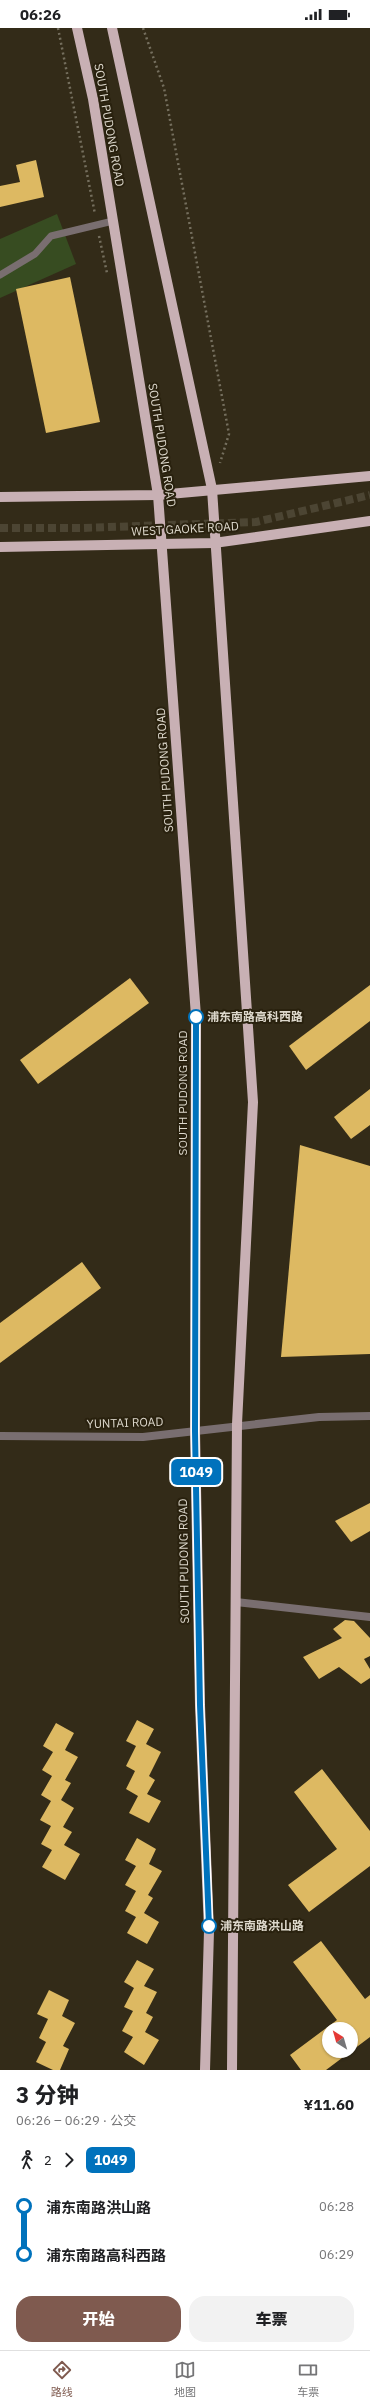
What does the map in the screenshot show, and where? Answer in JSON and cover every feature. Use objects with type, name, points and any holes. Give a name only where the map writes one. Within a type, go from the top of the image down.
[{"type":"main road","name":"SOUTH PUDONG ROAD","points":[[77,28],[93,99],[158,495],[196,1016],[195,1431],[200,1705],[209,1931],[205,2070]]},
{"type":"main road","name":"SOUTH PUDONG ROAD","points":[[112,28],[212,489],[214,543],[253,1102],[237,1424],[232,2070]]},
{"type":"main road","points":[[0,497],[158,495],[370,476]]},
{"type":"main road","name":"WEST GAOKE ROAD","points":[[0,547],[214,543],[370,521]]},
{"type":"street","name":"YUNTAI ROAD","points":[[0,1436],[143,1437],[237,1424],[319,1417],[370,1416]]},
{"type":"street","points":[[236,1602],[370,1617]]},
{"type":"lane","points":[[0,275],[35,254],[51,236],[113,221]]},
{"type":"path","points":[[143,28],[164,88],[229,434],[212,489]]},
{"type":"green space","points":[[57,214],[76,264],[0,298],[0,239]]},
{"type":"building","points":[[36,160],[44,197],[0,207],[0,186],[20,182],[16,165]]},
{"type":"building","points":[[70,277],[100,422],[46,433],[16,289]]},
{"type":"building","points":[[130,978],[149,1003],[38,1084],[20,1060]]},
{"type":"building","points":[[370,985],[370,1021],[306,1070],[289,1046]]},
{"type":"building","points":[[370,1089],[370,1125],[351,1139],[334,1117]]},
{"type":"building","points":[[300,1145],[370,1166],[370,1354],[281,1357]]},
{"type":"building","points":[[82,1262],[101,1288],[0,1363],[0,1323]]},
{"type":"building","points":[[370,1503],[370,1531],[351,1542],[335,1521]]},
{"type":"building","points":[[345,1620],[354,1621],[370,1638],[370,1656],[364,1659],[370,1669],[370,1678],[361,1684],[339,1667],[319,1679],[303,1657],[342,1638],[333,1629]]},
{"type":"building","points":[[137,1720],[154,1729],[146,1744],[161,1752],[149,1776],[155,1780],[147,1794],[161,1801],[149,1823],[129,1813],[138,1796],[126,1789],[135,1771],[126,1766],[136,1746],[126,1741]]},
{"type":"building","points":[[56,1723],[74,1733],[65,1750],[78,1757],[65,1780],[71,1783],[61,1800],[74,1808],[63,1827],[72,1832],[64,1845],[80,1854],[65,1880],[42,1867],[52,1850],[41,1844],[51,1826],[40,1820],[51,1801],[41,1795],[52,1776],[42,1770],[53,1752],[43,1746]]},
{"type":"building","points":[[322,1769],[370,1831],[370,1866],[309,1912],[288,1885],[337,1849],[294,1792]]},
{"type":"building","points":[[137,1838],[156,1849],[149,1864],[162,1871],[148,1895],[153,1898],[144,1913],[159,1922],[147,1944],[127,1933],[136,1917],[125,1911],[136,1891],[125,1885],[136,1866],[125,1860]]},
{"type":"building","points":[[321,1941],[365,1999],[370,1995],[370,2037],[358,2046],[358,2022],[334,2022],[337,2020],[293,1962]]},
{"type":"building","points":[[137,1960],[154,1969],[144,1986],[157,1992],[146,2013],[153,2017],[145,2032],[159,2040],[144,2065],[124,2052],[133,2037],[122,2031],[133,2011],[124,2007],[134,1988],[124,1982]]},
{"type":"building","points":[[49,1990],[69,2000],[62,2016],[75,2023],[63,2046],[69,2049],[60,2070],[53,2070],[36,2062],[46,2042],[39,2038],[48,2019],[37,2014]]},
{"type":"building","points":[[322,2031],[322,2058],[342,2058],[326,2070],[301,2070],[290,2055]]},
{"type":"tunnel","points":[[0,528],[81,528],[256,522],[370,495]]},
{"type":"bus line","name":"1049","points":[[196,1017],[195,1431],[200,1705],[209,1926]]},
{"type":"place","name":"浦东南路高科西路","points":[[196,1017]]},
{"type":"place","name":"浦东南路洪山路","points":[[209,1926]]}]
